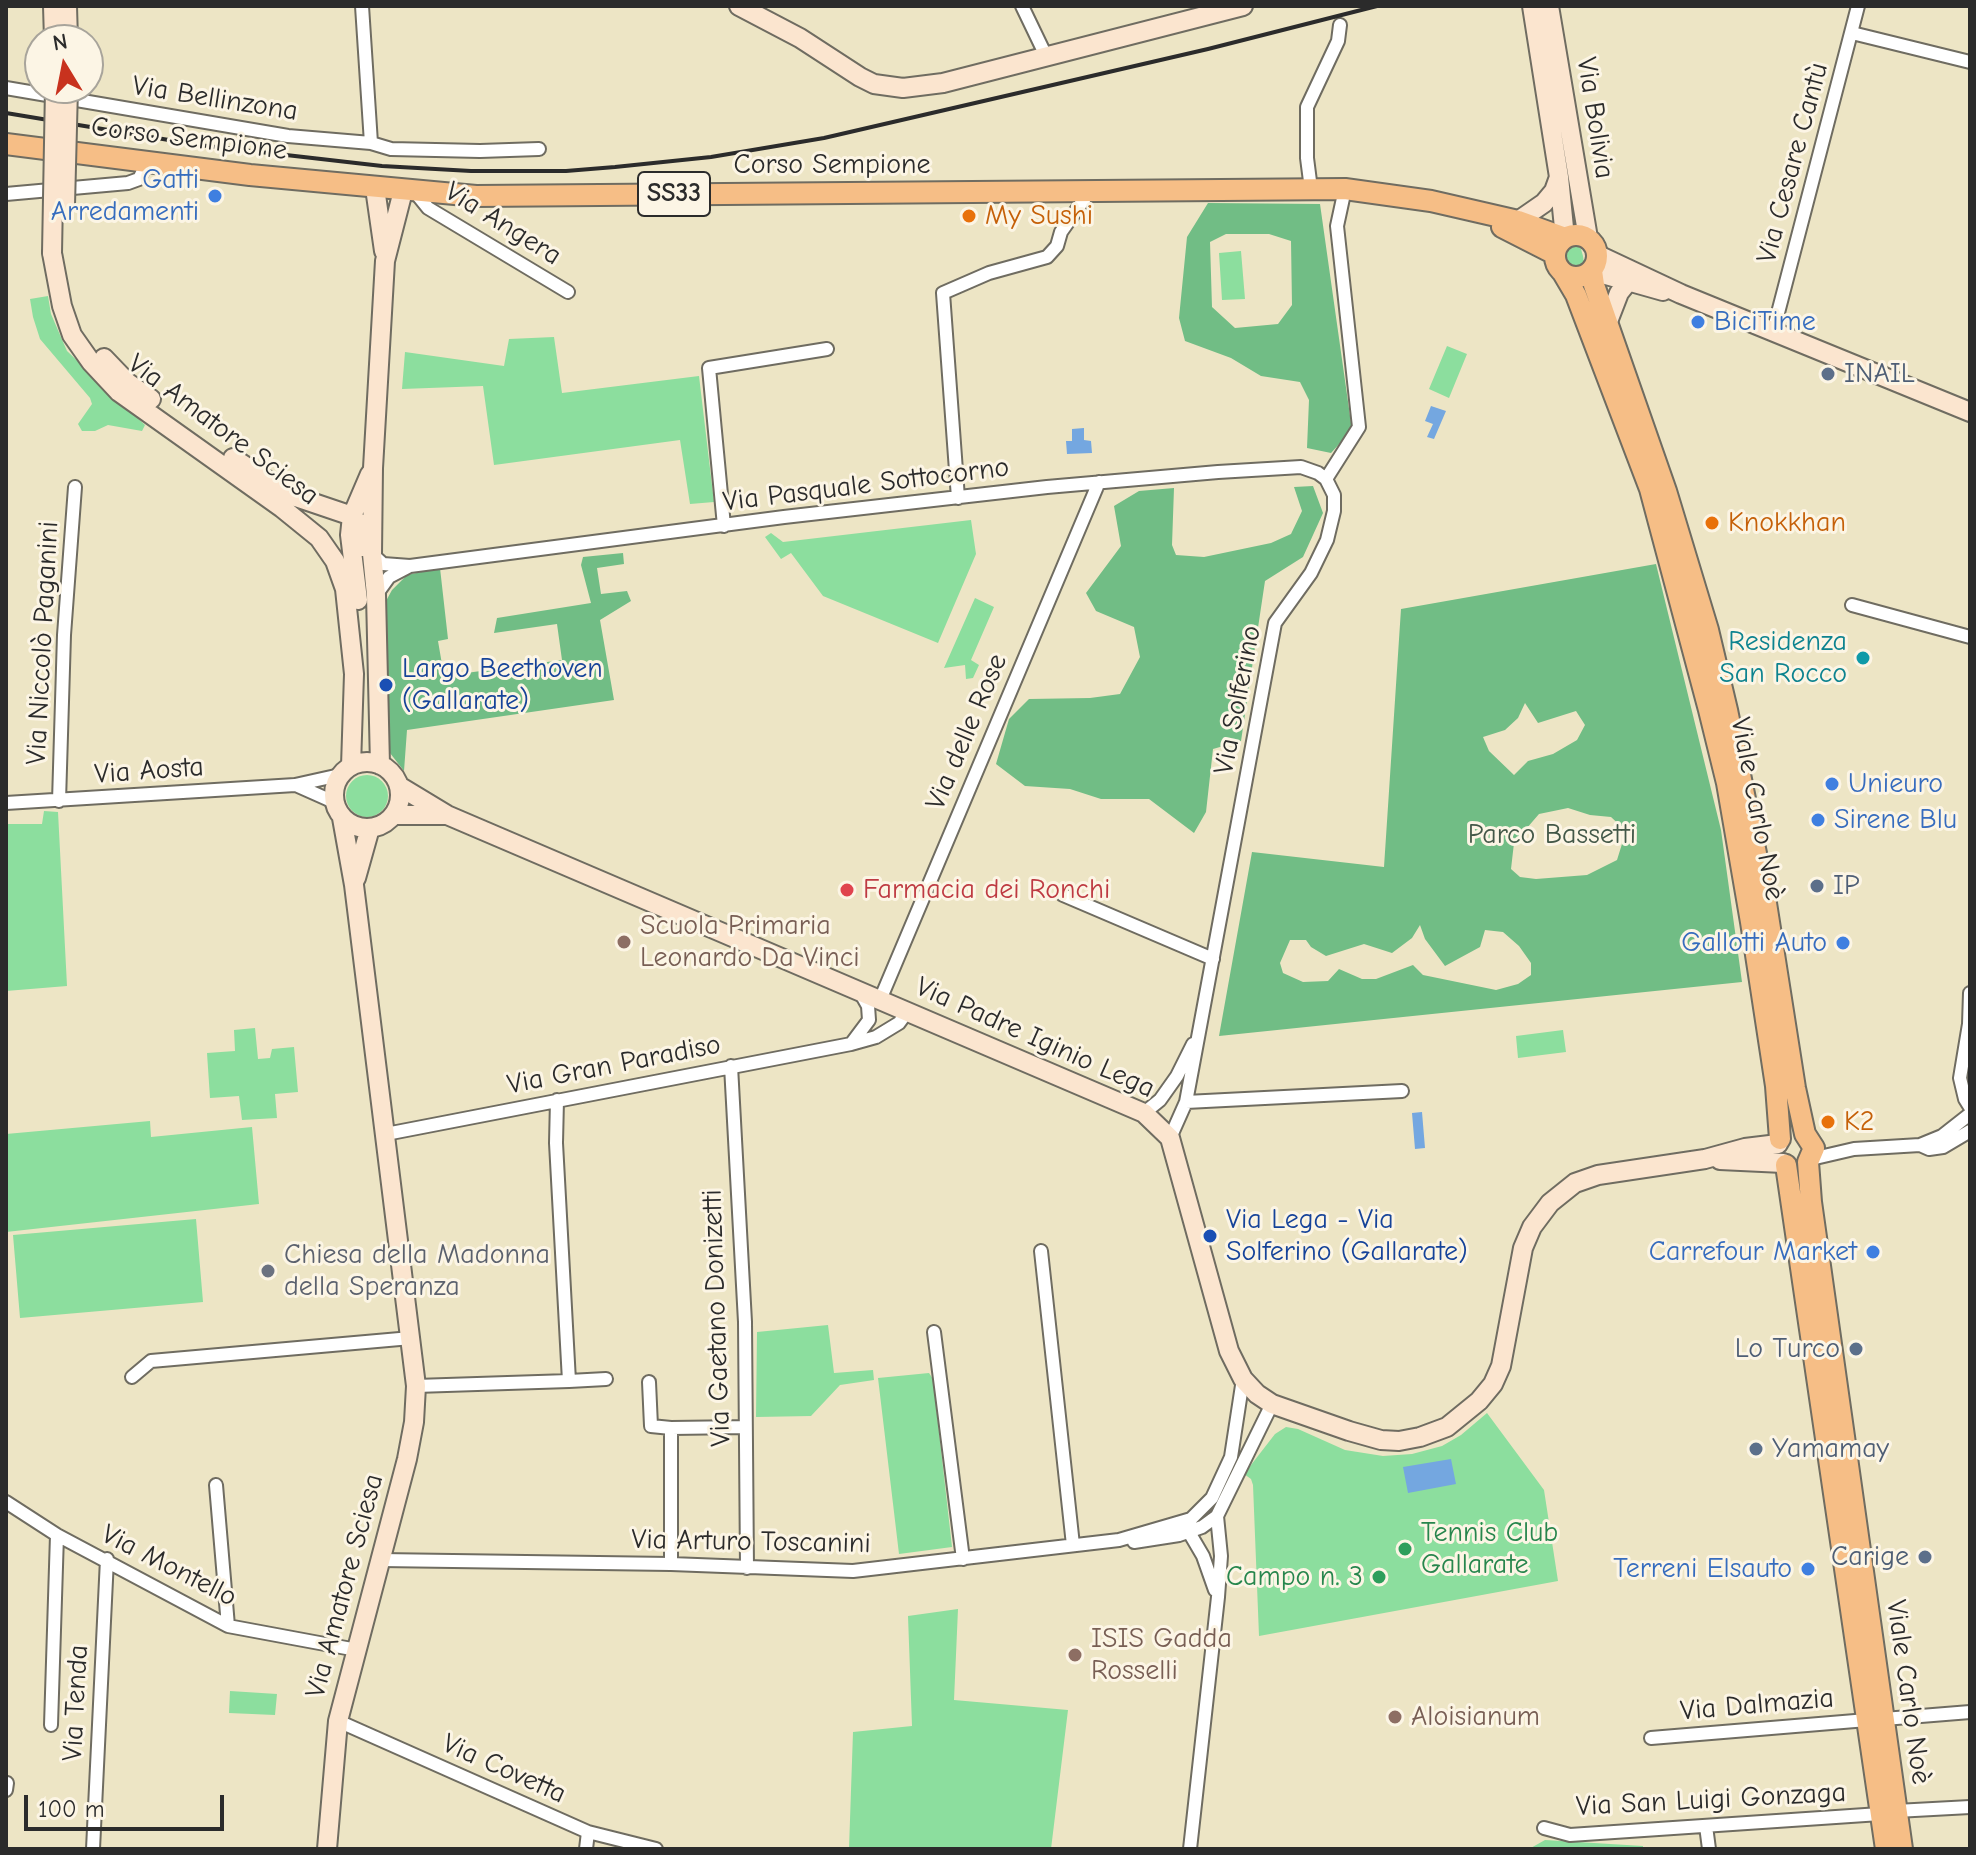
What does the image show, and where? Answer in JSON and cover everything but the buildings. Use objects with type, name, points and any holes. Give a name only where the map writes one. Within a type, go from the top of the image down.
[{"type":"main road","name":"Corso Sempione","points":[[6,144],[409,192],[492,196],[1345,189],[1393,194],[1518,221],[1561,255]]},
{"type":"main road","name":"Corso Sempione","points":[[1467,210],[1561,255]]},
{"type":"main road","points":[[1576,235],[1593,255],[1583,277],[1573,278],[1561,255],[1576,235]]},
{"type":"main road","name":"Viale Carlo Noè","points":[[1561,255],[1650,489],[1727,783],[1776,1086],[1782,1153],[1875,1720]]},
{"type":"main road","name":"Viale Carlo Noè","points":[[1593,255],[1594,285],[1666,491],[1718,670],[1766,903],[1795,1088],[1809,1149],[1811,1202],[1888,1812],[1886,1849]]},
{"type":"main road","points":[[1792,1131],[1809,1149],[1798,1167],[1782,1153],[1792,1131]]},
{"type":"main road","name":"Viale Carlo Noè","points":[[1888,1812],[1902,1849]]},
{"type":"street","points":[[362,6],[371,143]]},
{"type":"street","points":[[742,6],[800,38],[860,77],[888,87],[903,88],[943,83],[1243,6]]},
{"type":"street","points":[[1022,6],[1046,56]]},
{"type":"street","name":"Via Bolivia","points":[[1532,6],[1559,177],[1561,255]]},
{"type":"street","name":"Via Bolivia","points":[[1549,6],[1593,255]]},
{"type":"street","name":"Via Cesare Cantù","points":[[1773,332],[1858,6]]},
{"type":"street","points":[[1311,189],[1307,158],[1307,107],[1338,41],[1340,25]]},
{"type":"street","points":[[1852,33],[1970,62]]},
{"type":"street","name":"Via Bellinzona","points":[[6,88],[288,136],[371,143],[391,149],[539,149]]},
{"type":"street","name":"Via Amatore Sciesa","points":[[55,104],[58,252],[62,306],[72,335],[119,392],[282,508],[319,538],[335,561],[345,589],[354,674]]},
{"type":"street","name":"Via Amatore Sciesa","points":[[67,104],[58,252],[84,330],[102,356],[128,383],[246,468],[290,495],[352,516],[360,525],[378,660]]},
{"type":"street","points":[[6,194],[128,183],[139,179],[147,163]]},
{"type":"street","name":"Via Bolivia","points":[[1518,221],[1544,203],[1554,191],[1559,177]]},
{"type":"street","name":"Via Amatore Sciesa","points":[[375,188],[385,261],[373,468],[372,554],[376,595],[380,765]]},
{"type":"street","points":[[1326,479],[1359,427],[1337,226],[1345,189]]},
{"type":"street","points":[[958,498],[943,293],[961,283],[1047,257],[1090,191]]},
{"type":"street","name":"Via Amatore Sciesa","points":[[385,261],[409,192]]},
{"type":"street","name":"Via Angera","points":[[409,192],[428,208],[568,292]]},
{"type":"street","points":[[1593,255],[1627,283],[1681,294]]},
{"type":"street","points":[[1593,255],[1970,412]]},
{"type":"street","points":[[1607,324],[1619,293],[1627,283]]},
{"type":"street","points":[[724,526],[709,368],[827,349]]},
{"type":"street","name":"Via Pasquale Sottocorno","points":[[372,554],[383,564],[410,566],[958,498],[1099,482],[1282,467],[1301,467],[1326,479]]},
{"type":"street","name":"Via Amatore Sciesa","points":[[346,771],[360,619],[350,535],[352,516],[373,468]]},
{"type":"street","name":"Via Solferino","points":[[1170,1138],[1186,1102],[1275,623],[1311,573],[1327,540],[1334,511],[1334,495],[1326,479]]},
{"type":"street","name":"Via delle Rose","points":[[880,1000],[1099,482]]},
{"type":"street","name":"Via Niccolò Paganini","points":[[59,801],[64,635],[75,487]]},
{"type":"street","name":"Via Amatore Sciesa","points":[[319,538],[321,515],[361,493]]},
{"type":"street","points":[[376,595],[389,577],[410,566]]},
{"type":"street","points":[[1852,605],[1970,637]]},
{"type":"street","points":[[365,762],[380,765],[392,774],[399,786],[399,803],[394,815],[384,824],[370,828],[354,826],[338,810],[335,786],[346,771],[365,762]]},
{"type":"street","name":"Via Aosta","points":[[6,803],[295,785],[346,771]]},
{"type":"street","name":"Via Aosta","points":[[295,785],[338,810]]},
{"type":"street","name":"Via Padre Iginio Lega","points":[[399,786],[447,815],[1144,1113],[1170,1138],[1229,1351],[1243,1379],[1272,1404],[1381,1440],[1420,1437],[1447,1427],[1479,1401],[1493,1384],[1501,1366],[1523,1248],[1532,1227],[1550,1203],[1575,1183],[1598,1175],[1705,1159],[1745,1148],[1782,1153]]},
{"type":"street","name":"Via Amatore Sciesa","points":[[327,1849],[338,1721],[407,1459],[414,1422],[416,1386],[354,885],[338,810]]},
{"type":"street","name":"Via Padre Iginio Lega","points":[[394,815],[447,815]]},
{"type":"street","name":"Via Amatore Sciesa","points":[[354,885],[370,828]]},
{"type":"street","points":[[1063,895],[1213,959]]},
{"type":"street","points":[[851,1044],[869,1020],[868,1006],[859,991]]},
{"type":"street","points":[[1970,993],[1969,1026],[1960,1078],[1970,1107]]},
{"type":"street","name":"Via Gran Paradiso","points":[[386,1134],[851,1044],[876,1037],[899,1023],[907,1012]]},
{"type":"street","name":"Via Solferino","points":[[1144,1113],[1160,1100],[1177,1076],[1200,1030]]},
{"type":"street","name":"Via Gaetano Donizetti","points":[[731,1066],[745,1322],[747,1568]]},
{"type":"street","points":[[1186,1102],[1402,1091]]},
{"type":"street","points":[[557,1100],[556,1143],[569,1381]]},
{"type":"street","points":[[1809,1149],[1920,1145],[1942,1136],[1970,1114]]},
{"type":"street","points":[[1920,1145],[1929,1149],[1943,1147],[1970,1131]]},
{"type":"street","points":[[1041,1251],[1073,1545]]},
{"type":"street","points":[[934,1332],[963,1559]]},
{"type":"street","points":[[132,1377],[151,1361],[411,1338]]},
{"type":"street","points":[[416,1386],[606,1379]]},
{"type":"street","points":[[1191,1525],[1212,1498],[1231,1457],[1243,1379]]},
{"type":"street","points":[[649,1382],[651,1426],[745,1427]]},
{"type":"street","points":[[1190,1849],[1218,1597],[1220,1538],[1217,1516],[1272,1404]]},
{"type":"street","points":[[671,1428],[671,1564]]},
{"type":"street","points":[[216,1485],[228,1626]]},
{"type":"street","name":"Via Montello","points":[[6,1502],[57,1535],[228,1626],[357,1650]]},
{"type":"street","points":[[1191,1525],[1217,1516]]},
{"type":"street","points":[[1191,1525],[1220,1538]]},
{"type":"street","points":[[1191,1525],[1218,1597]]},
{"type":"street","name":"Via Arturo Toscanini","points":[[380,1560],[671,1564],[853,1571],[1119,1540],[1151,1541],[1191,1525]]},
{"type":"street","name":"Via Montello","points":[[51,1725],[57,1535]]},
{"type":"street","name":"Via Tenda","points":[[93,1849],[107,1559]]},
{"type":"street","name":"Via Dalmazia","points":[[1651,1738],[1970,1712]]},
{"type":"street","name":"Via Covetta","points":[[338,1721],[588,1832],[656,1849]]},
{"type":"street","name":"Via San Luigi Gonzaga","points":[[1544,1828],[1570,1835],[1970,1807]]},
{"type":"street","points":[[1706,1826],[1709,1849]]},
{"type":"street","points":[[586,1849],[588,1832]]},
{"type":"green space","points":[[1208,203],[1320,204],[1352,430],[1331,453],[1307,448],[1309,400],[1300,382],[1261,376],[1231,358],[1185,341],[1179,318],[1187,237]],"holes":[[[1226,234],[1269,234],[1291,241],[1292,305],[1278,324],[1235,328],[1212,307],[1210,242]]]},
{"type":"green space","points":[[1574,243],[1583,256],[1584,263],[1579,267],[1569,263],[1565,254],[1568,245]]},
{"type":"green space","points":[[1241,251],[1245,299],[1222,300],[1219,253]]},
{"type":"green space","points":[[48,296],[51,314],[67,351],[145,425],[142,431],[108,425],[95,431],[82,431],[78,424],[92,404],[90,398],[40,339],[33,317],[30,299]]},
{"type":"green space","points":[[554,337],[562,393],[699,376],[714,502],[690,504],[680,440],[494,465],[483,386],[402,389],[405,352],[504,366],[509,339]]},
{"type":"green space","points":[[1447,346],[1467,354],[1449,398],[1429,389]]},
{"type":"green space","points":[[1313,486],[1323,513],[1303,557],[1265,581],[1241,741],[1213,749],[1206,812],[1194,833],[1149,799],[1101,799],[1070,789],[1025,786],[996,764],[1009,719],[1029,699],[1120,694],[1140,657],[1134,627],[1096,611],[1086,593],[1121,546],[1114,506],[1139,491],[1174,488],[1172,545],[1176,555],[1204,557],[1271,543],[1291,534],[1302,511],[1294,487]]},
{"type":"green space","points":[[971,520],[976,554],[938,643],[823,596],[791,553],[781,559],[765,537],[771,533],[783,542]]},
{"type":"green space","points":[[623,553],[624,564],[597,568],[601,594],[627,591],[631,601],[600,620],[614,700],[407,730],[404,771],[390,753],[386,601],[407,575],[440,568],[448,639],[438,641],[444,676],[562,660],[557,624],[494,633],[497,618],[591,603],[581,565],[583,557]]},
{"type":"green space","name":"Parco Bassetti","points":[[1656,564],[1721,830],[1742,982],[1219,1036],[1252,852],[1384,867],[1401,609]],"holes":[[[1525,703],[1538,723],[1576,711],[1585,725],[1577,740],[1553,754],[1528,761],[1514,775],[1489,751],[1483,737],[1505,730],[1518,718]],[[1568,808],[1611,817],[1626,831],[1617,860],[1587,875],[1536,879],[1520,877],[1511,869],[1514,843],[1539,814]],[[1420,925],[1425,939],[1445,966],[1480,947],[1485,930],[1503,932],[1519,946],[1531,963],[1531,975],[1518,984],[1496,990],[1423,975],[1413,965],[1376,979],[1362,979],[1339,969],[1328,981],[1303,982],[1283,973],[1280,963],[1290,940],[1306,940],[1326,956],[1364,944],[1392,953],[1412,938]]]},
{"type":"green space","points":[[975,598],[994,607],[971,660],[979,665],[973,678],[966,679],[965,665],[944,668]]},
{"type":"green space","points":[[367,775],[382,781],[388,796],[382,811],[367,817],[352,811],[346,796],[352,781]]},
{"type":"green space","points":[[44,811],[58,812],[67,986],[6,991],[6,824],[42,824]]},
{"type":"green space","points":[[255,1028],[258,1059],[270,1058],[272,1049],[294,1047],[298,1092],[275,1094],[277,1118],[242,1120],[239,1096],[210,1098],[207,1053],[235,1051],[234,1030]]},
{"type":"green space","points":[[1563,1030],[1566,1052],[1518,1058],[1516,1036]]},
{"type":"green space","points":[[150,1121],[151,1137],[252,1127],[259,1204],[6,1232],[6,1134]]},
{"type":"green space","points":[[196,1219],[203,1302],[20,1318],[13,1235]]},
{"type":"green space","points":[[828,1325],[834,1373],[873,1370],[874,1380],[840,1385],[811,1416],[756,1417],[757,1332]]},
{"type":"green space","points":[[929,1373],[933,1379],[952,1547],[899,1554],[878,1378]]},
{"type":"green space","name":"Tennis Club Gallarate","points":[[1487,1413],[1544,1490],[1558,1581],[1259,1636],[1253,1485],[1244,1474],[1275,1434],[1286,1427],[1298,1429],[1345,1450],[1383,1456],[1412,1454],[1442,1446]]},
{"type":"green space","points":[[958,1609],[954,1700],[1068,1710],[1051,1849],[849,1849],[853,1732],[912,1726],[908,1616]]},
{"type":"green space","points":[[230,1691],[277,1694],[275,1715],[229,1713]]},
{"type":"green space","points":[[1545,1840],[1643,1846],[1643,1849],[1529,1849]]},
{"type":"water","points":[[1431,406],[1446,411],[1434,439],[1427,437],[1433,424],[1425,421]]},
{"type":"water","points":[[1084,428],[1084,440],[1091,441],[1092,453],[1067,454],[1066,441],[1072,441],[1072,429]]},
{"type":"water","points":[[1422,1112],[1425,1148],[1415,1149],[1412,1113]]},
{"type":"water","points":[[1451,1459],[1456,1484],[1408,1493],[1403,1467]]},
{"type":"railway","points":[[6,113],[199,145],[382,166],[471,171],[566,171],[711,157],[824,138],[1208,49],[1377,6]]},
{"type":"place","name":"Gatti Arredamenti","points":[[215,196]]},
{"type":"place","name":"My Sushi","points":[[969,216]]},
{"type":"place","name":"BiciTime","points":[[1698,322]]},
{"type":"place","name":"INAIL","points":[[1828,374]]},
{"type":"place","name":"Knokkhan","points":[[1712,523]]},
{"type":"place","name":"Residenza San Rocco","points":[[1863,658]]},
{"type":"place","name":"Largo Beethoven (Gallarate)","points":[[386,685]]},
{"type":"place","name":"Unieuro","points":[[1832,784]]},
{"type":"place","name":"Sirene Blu","points":[[1818,820]]},
{"type":"place","name":"IP","points":[[1817,886]]},
{"type":"place","name":"Farmacia dei Ronchi","points":[[847,890]]},
{"type":"place","name":"Scuola Primaria Leonardo Da Vinci","points":[[624,942]]},
{"type":"place","name":"Gallotti Auto","points":[[1843,943]]},
{"type":"place","name":"K2","points":[[1828,1122]]},
{"type":"place","name":"Via Lega - Via Solferino (Gallarate)","points":[[1210,1236]]},
{"type":"place","name":"Carrefour Market","points":[[1873,1252]]},
{"type":"place","name":"Chiesa della Madonna della Speranza","points":[[268,1271]]},
{"type":"place","name":"Lo Turco","points":[[1856,1349]]},
{"type":"place","name":"Yamamay","points":[[1756,1449]]},
{"type":"place","name":"Tennis Club Gallarate","points":[[1405,1549]]},
{"type":"place","name":"Carige","points":[[1925,1557]]},
{"type":"place","name":"Terreni Elsauto","points":[[1808,1569]]},
{"type":"place","name":"Campo n. 3","points":[[1379,1577]]},
{"type":"place","name":"ISIS Gadda Rosselli","points":[[1075,1655]]},
{"type":"place","name":"Aloisianum","points":[[1395,1717]]}]
